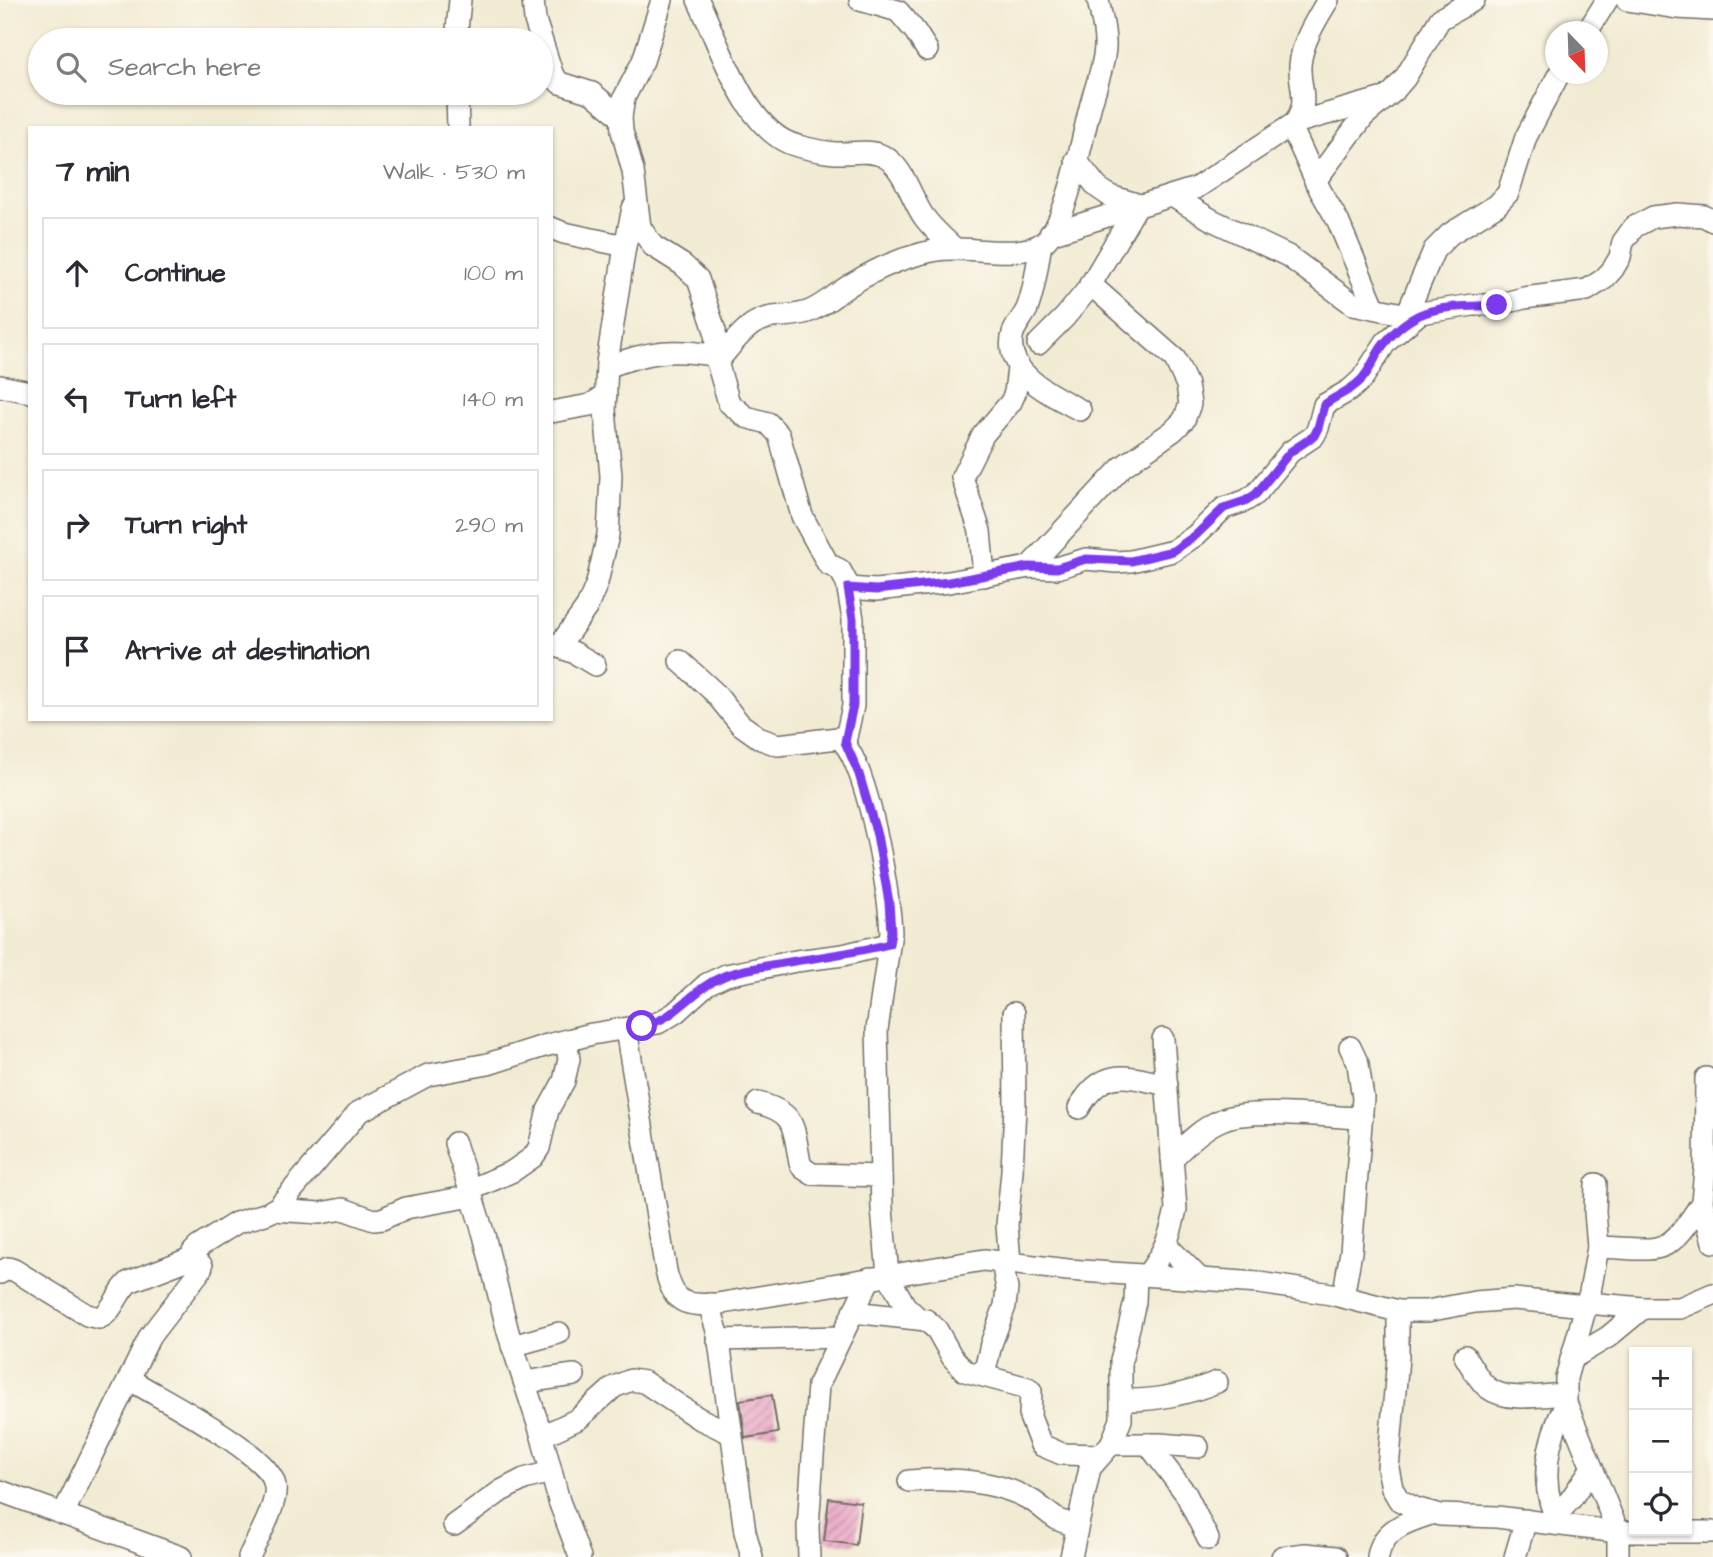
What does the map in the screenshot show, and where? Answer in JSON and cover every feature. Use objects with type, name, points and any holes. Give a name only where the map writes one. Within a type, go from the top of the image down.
[{"type":"street","points":[[457,28],[460,0]]},
{"type":"street","points":[[533,0],[538,28]]},
{"type":"street","points":[[662,0],[643,61],[624,98],[621,117],[622,131],[634,171],[640,228],[653,246],[683,265],[698,279],[714,328],[717,359],[729,403],[746,417],[768,423],[779,435],[802,516],[828,564],[840,570],[848,588],[853,619],[853,705],[845,742],[859,774],[877,835],[890,910],[889,944],[877,1030],[881,1176],[879,1277],[853,1312],[818,1385],[808,1527],[810,1557]]},
{"type":"street","points":[[698,0],[754,115],[771,133],[794,145],[834,153],[862,152],[882,156],[898,170],[925,219],[954,248]]},
{"type":"street","points":[[860,0],[898,11],[902,7],[927,50]]},
{"type":"street","points":[[1080,410],[1058,398],[1023,372],[1014,360],[1013,332],[1027,309],[1045,239],[1068,193],[1104,63],[1105,45],[1098,0]]},
{"type":"street","points":[[1293,125],[1300,115],[1304,98],[1300,67],[1303,50],[1328,0]]},
{"type":"street","points":[[1315,181],[1364,116],[1405,78],[1440,19],[1474,0]]},
{"type":"street","points":[[1594,21],[1606,0]]},
{"type":"street","points":[[1627,0],[1677,8],[1708,8]]},
{"type":"street","points":[[553,76],[560,83],[592,93],[621,117]]},
{"type":"street","points":[[848,588],[895,588],[1029,567],[1057,568],[1086,559],[1131,561],[1173,551],[1196,535],[1224,508],[1256,494],[1290,452],[1314,436],[1324,405],[1350,390],[1362,379],[1386,342],[1407,319],[1434,250],[1450,234],[1497,205],[1508,193],[1525,137],[1554,84]]},
{"type":"street","points":[[717,359],[754,323],[774,315],[806,313],[861,279],[895,262],[936,250],[954,248],[1018,250],[1196,188],[1293,125],[1322,114],[1387,97]]},
{"type":"street","points":[[457,105],[458,126]]},
{"type":"street","points":[[1293,125],[1315,181],[1338,221],[1374,307]]},
{"type":"street","points":[[1076,160],[1097,187],[1138,206]]},
{"type":"street","points":[[1172,196],[1212,220],[1288,256],[1353,304],[1374,307],[1407,319],[1432,310],[1473,304],[1497,305],[1587,290],[1604,279],[1613,269],[1620,257],[1623,242],[1634,227],[1653,217],[1678,214],[1704,216],[1713,222]]},
{"type":"street","points":[[595,665],[555,645],[587,607],[597,583],[608,535],[611,476],[607,367],[635,198]]},
{"type":"street","points":[[1038,344],[1065,317],[1090,284],[1138,206]]},
{"type":"street","points":[[553,229],[625,246]]},
{"type":"street","points":[[1029,567],[1122,467],[1173,431],[1184,420],[1189,404],[1187,385],[1175,359],[1090,284]]},
{"type":"street","points":[[984,576],[980,531],[962,477],[983,435],[1011,402],[1023,372],[1037,365],[1040,353],[1037,332],[1027,309]]},
{"type":"street","points":[[673,351],[714,328],[739,322],[754,323]]},
{"type":"street","points":[[607,367],[645,354],[673,351],[717,359]]},
{"type":"street","points":[[0,386],[28,392]]},
{"type":"street","points":[[553,412],[590,405],[606,395]]},
{"type":"street","points":[[680,661],[714,692],[740,724],[761,739],[778,745],[838,738],[845,742]]},
{"type":"street","points":[[63,1514],[150,1336],[200,1271],[202,1266],[193,1252],[236,1223],[278,1207],[359,1112],[428,1076],[488,1064],[566,1041],[658,1023],[675,1013],[707,984],[726,975],[796,961],[844,955],[889,944]]},
{"type":"street","points":[[984,1375],[991,1344],[1005,1306],[1007,1289],[1007,1225],[1015,1106],[1014,1013]]},
{"type":"street","points":[[626,1029],[666,1271],[671,1290],[676,1297],[688,1303],[709,1304],[984,1259],[1142,1275],[1259,1283],[1343,1297],[1398,1311],[1427,1311],[1475,1302],[1514,1299],[1680,1308],[1713,1294]]},
{"type":"street","points":[[1077,1545],[1090,1468],[1105,1449],[1121,1420],[1121,1361],[1142,1275],[1166,1245],[1176,1209],[1163,1039]]},
{"type":"street","points":[[273,1210],[320,1213],[343,1209],[374,1220],[383,1219],[406,1208],[471,1193],[513,1171],[533,1157],[539,1148],[548,1110],[564,1082],[569,1059],[566,1041]]},
{"type":"street","points":[[1343,1297],[1351,1252],[1362,1118],[1362,1080],[1350,1047]]},
{"type":"street","points":[[1079,1108],[1085,1097],[1103,1079],[1116,1076],[1167,1084]]},
{"type":"street","points":[[1598,1247],[1646,1250],[1662,1248],[1671,1243],[1688,1224],[1702,1202],[1709,1178],[1706,1079]]},
{"type":"street","points":[[758,1103],[784,1112],[793,1122],[800,1163],[812,1174],[881,1176]]},
{"type":"street","points":[[1172,1159],[1189,1141],[1223,1119],[1268,1114],[1362,1118]]},
{"type":"street","points":[[455,1143],[512,1346],[542,1436],[559,1501],[580,1557]]},
{"type":"street","points":[[1596,1184],[1598,1247],[1566,1378],[1566,1399],[1591,1469],[1618,1532],[1618,1557]]},
{"type":"street","points":[[1702,1202],[1713,1242]]},
{"type":"street","points":[[1166,1245],[1200,1279]]},
{"type":"street","points":[[0,1273],[8,1268],[14,1270],[87,1315],[99,1318],[106,1315],[121,1289],[129,1282],[194,1257]]},
{"type":"street","points":[[879,1277],[918,1318]]},
{"type":"street","points":[[709,1304],[718,1340],[745,1532],[752,1557]]},
{"type":"street","points":[[1572,1359],[1608,1337],[1643,1308]]},
{"type":"street","points":[[1398,1311],[1398,1358],[1388,1468],[1392,1488],[1399,1500],[1434,1513],[1526,1520],[1552,1519],[1618,1532],[1713,1532]]},
{"type":"street","points":[[853,1312],[926,1320],[937,1330],[957,1365],[965,1371],[1028,1388],[1031,1391],[1030,1417],[1041,1445],[1062,1454],[1148,1444],[1198,1447]]},
{"type":"street","points":[[512,1346],[559,1333]]},
{"type":"street","points":[[718,1340],[841,1337]]},
{"type":"street","points":[[1465,1356],[1488,1388],[1504,1395],[1566,1399]]},
{"type":"street","points":[[525,1382],[574,1375]]},
{"type":"street","points":[[129,1379],[239,1445],[273,1476],[276,1489],[271,1510],[249,1557]]},
{"type":"street","points":[[542,1436],[578,1419],[614,1387],[631,1380],[644,1382],[698,1418],[730,1433]]},
{"type":"street","points":[[1122,1400],[1168,1398],[1217,1382]]},
{"type":"street","points":[[1552,1519],[1547,1465],[1553,1429],[1566,1399]]},
{"type":"street","points":[[1148,1444],[1186,1494],[1208,1539]]},
{"type":"street","points":[[1552,1519],[1571,1499],[1591,1469]]},
{"type":"street","points":[[454,1525],[501,1491],[524,1479],[551,1472]]},
{"type":"street","points":[[909,1481],[932,1479],[978,1483],[1029,1498],[1055,1518],[1077,1545]]},
{"type":"street","points":[[0,1491],[181,1557]]},
{"type":"street","points":[[1378,1557],[1385,1537],[1401,1524],[1434,1513]]},
{"type":"street","points":[[1515,1557],[1526,1520]]},
{"type":"street","points":[[1282,1557],[1305,1553],[1336,1557]]},
{"type":"building","points":[[772,1395],[778,1433],[745,1438],[740,1400]]},
{"type":"building","points":[[829,1498],[861,1502],[856,1545],[824,1541]]},
{"type":"route","points":[[642,1026],[658,1023],[675,1013],[707,984],[726,975],[753,968],[844,955],[889,944],[889,902],[877,835],[859,774],[845,742],[853,705],[853,619],[848,588],[876,590],[949,582],[1029,567],[1057,568],[1086,559],[1131,561],[1173,551],[1196,535],[1224,508],[1256,494],[1290,452],[1314,436],[1324,405],[1350,390],[1362,379],[1378,351],[1409,321],[1420,313],[1432,310],[1473,304],[1497,305]]}]
